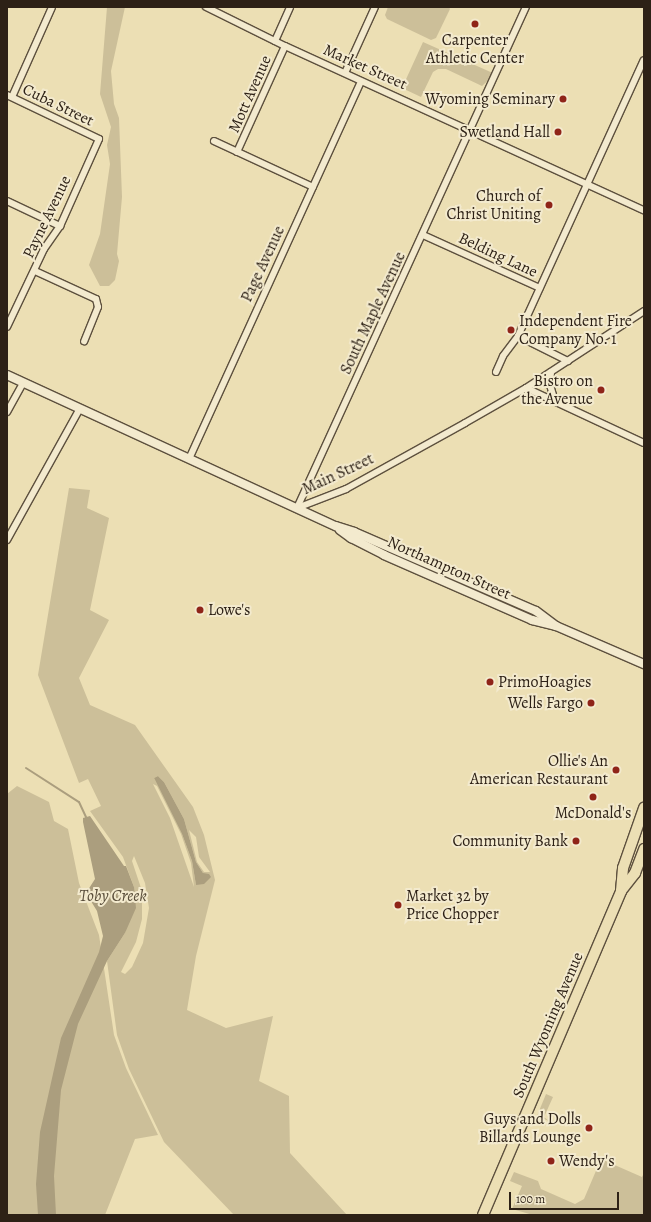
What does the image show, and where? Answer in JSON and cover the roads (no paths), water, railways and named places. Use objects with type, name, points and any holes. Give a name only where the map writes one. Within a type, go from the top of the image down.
[{"type":"main road","name":"South Wyoming Avenue","points":[[621,891],[623,868],[644,808]]},
{"type":"main road","name":"South Wyoming Avenue","points":[[483,1215],[621,891],[635,873],[644,850]]},
{"type":"street","points":[[10,96],[52,7]]},
{"type":"street","points":[[275,41],[290,7]]},
{"type":"street","points":[[345,73],[375,7]]},
{"type":"street","name":"South Maple Avenue","points":[[297,508],[472,129],[526,7]]},
{"type":"street","name":"Market Street","points":[[206,8],[361,81],[472,129],[644,210]]},
{"type":"street","name":"Mott Avenue","points":[[237,152],[285,46]]},
{"type":"street","points":[[496,372],[503,356],[518,336],[644,60]]},
{"type":"street","name":"Page Avenue","points":[[189,459],[361,81]]},
{"type":"street","name":"Cuba Street","points":[[10,96],[98,139]]},
{"type":"street","name":"Payne Avenue","points":[[7,327],[35,271],[44,249],[60,226],[98,139]]},
{"type":"street","points":[[214,141],[313,187]]},
{"type":"street","points":[[7,201],[60,226]]},
{"type":"street","name":"Belding Lane","points":[[423,235],[540,288]]},
{"type":"street","points":[[35,271],[96,299],[98,307],[84,341]]},
{"type":"street","name":"Main Street","points":[[7,375],[79,410],[297,508],[346,489],[526,388],[644,312]]},
{"type":"street","points":[[518,336],[568,361]]},
{"type":"street","points":[[551,372],[550,385],[555,401]]},
{"type":"street","points":[[7,412],[23,382]]},
{"type":"street","points":[[526,388],[644,443]]},
{"type":"street","points":[[7,540],[79,410]]},
{"type":"street","name":"Northampton Street","points":[[297,508],[536,611],[556,626],[644,664]]},
{"type":"water","points":[[158,776],[164,782],[184,819],[196,862],[203,873],[209,874],[211,877],[204,884],[196,885],[192,861],[182,834],[154,778]]},
{"type":"water","name":"Toby Creek","points":[[90,816],[124,866],[126,866],[134,887],[136,908],[125,933],[107,961],[78,1024],[61,1090],[54,1176],[56,1215],[38,1215],[36,1184],[40,1132],[61,1038],[99,952],[103,936],[97,911],[86,893],[95,879],[83,822],[83,818]]},
{"type":"waterway","name":"Toby Creek","points":[[26,768],[79,802],[87,819]]},
{"type":"place","name":"Carpenter Athletic Center","points":[[475,24]]},
{"type":"place","name":"Wyoming Seminary","points":[[563,99]]},
{"type":"place","name":"Swetland Hall","points":[[558,132]]},
{"type":"place","name":"Church of Christ Uniting","points":[[549,205]]},
{"type":"place","name":"Independent Fire Company No. 1","points":[[511,330]]},
{"type":"place","name":"Bistro on the Avenue","points":[[601,390]]},
{"type":"place","name":"Lowe's","points":[[200,610]]},
{"type":"place","name":"PrimoHoagies","points":[[490,682]]},
{"type":"place","name":"Wells Fargo","points":[[591,703]]},
{"type":"place","name":"Ollie's An American Restaurant","points":[[616,770]]},
{"type":"place","name":"McDonald's","points":[[593,797]]},
{"type":"place","name":"Community Bank","points":[[576,841]]},
{"type":"place","name":"Market 32 by Price Chopper","points":[[398,905]]},
{"type":"place","name":"Guys and Dolls Billards Lounge","points":[[589,1128]]},
{"type":"place","name":"Wendy's","points":[[551,1161]]}]
